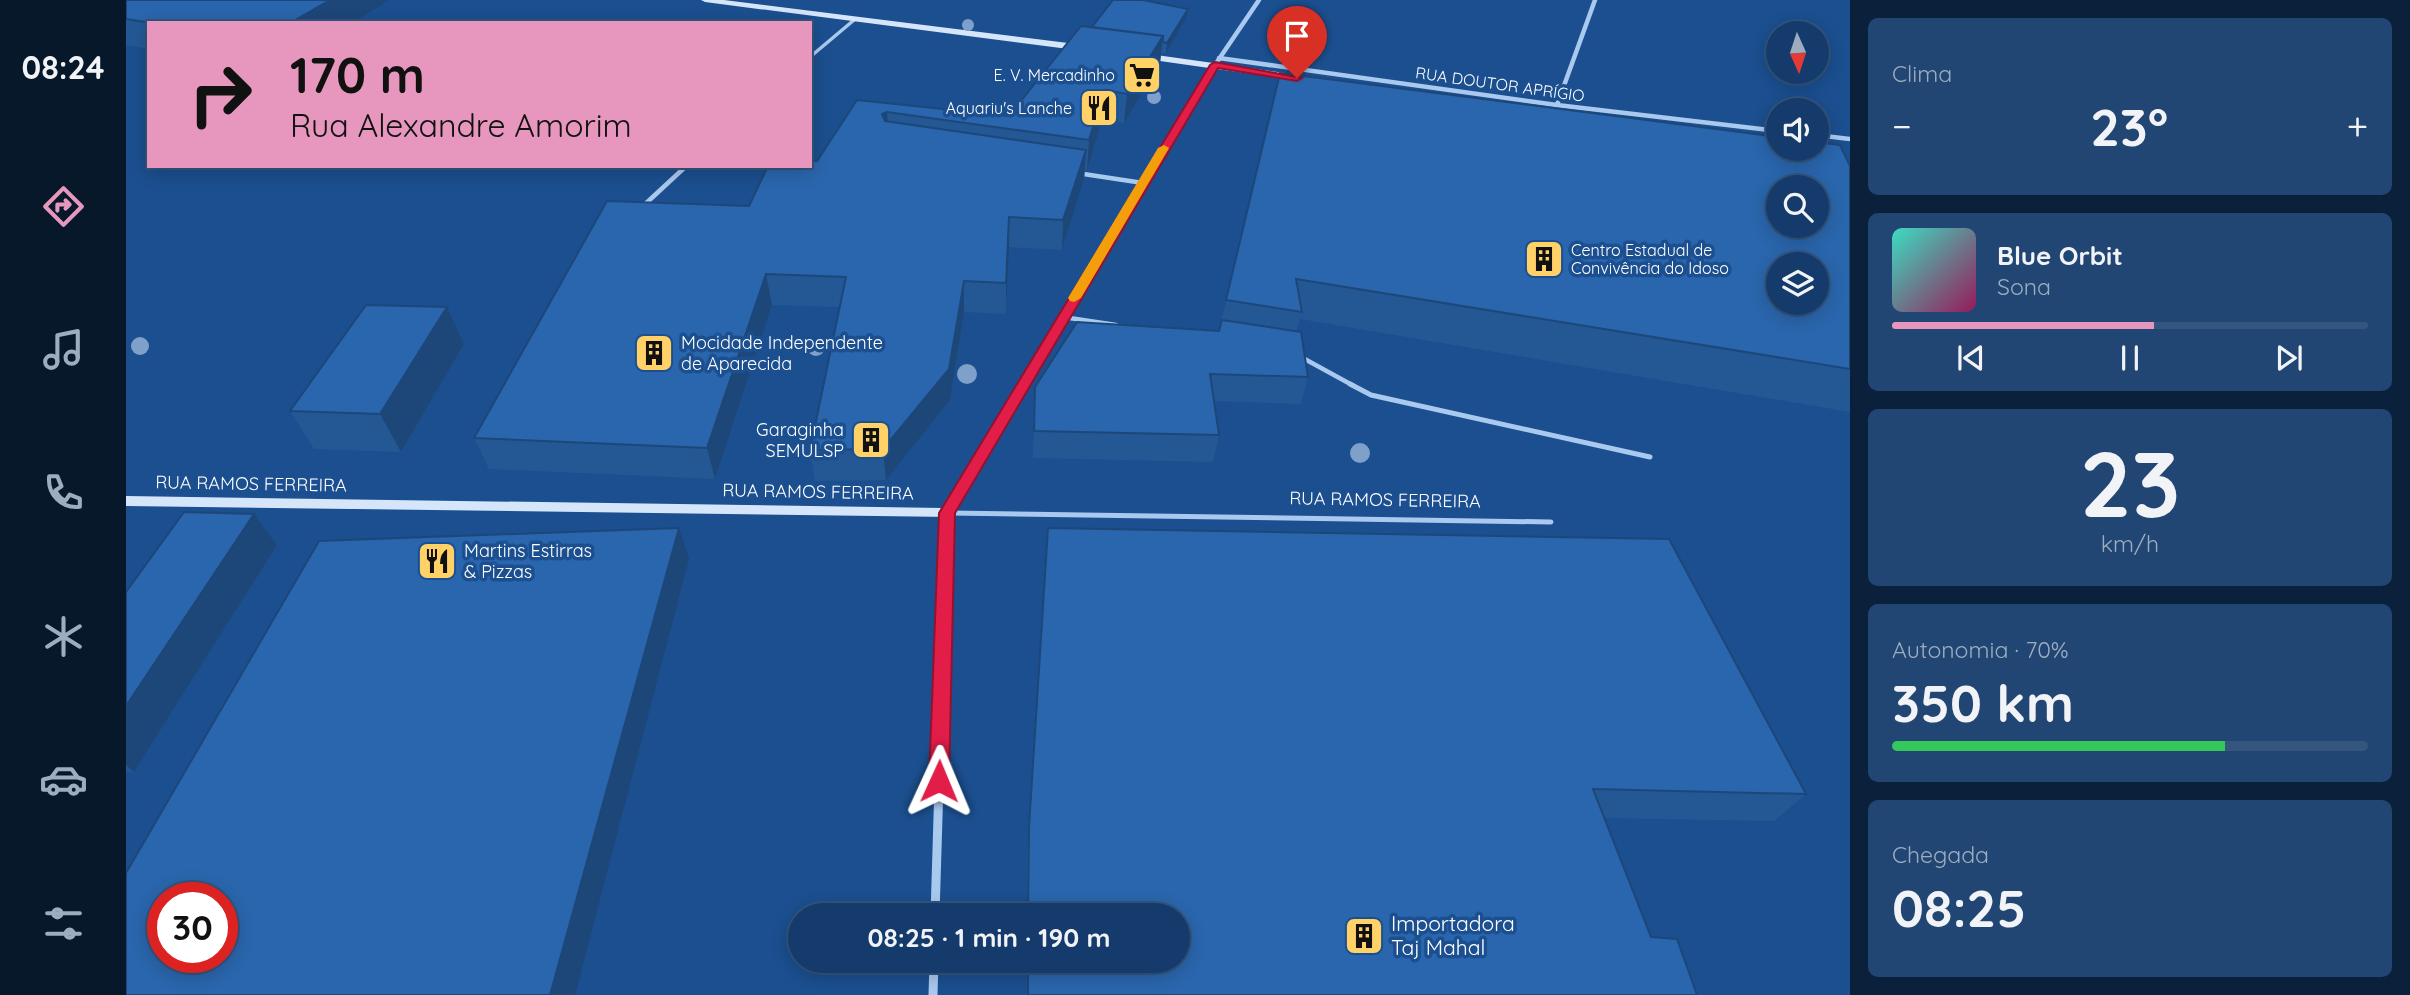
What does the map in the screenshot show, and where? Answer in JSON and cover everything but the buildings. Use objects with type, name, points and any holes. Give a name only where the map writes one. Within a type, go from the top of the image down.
[{"type":"street","points":[[705,0],[1090,49]]},
{"type":"street","points":[[936,903],[947,513],[1143,183],[1217,61],[1258,0]]},
{"type":"street","points":[[1557,105],[1595,0]]},
{"type":"street","points":[[1132,54],[1217,61],[1392,94]]},
{"type":"street","name":"RUA DOUTOR APRÍGIO","points":[[1217,61],[1766,130]]},
{"type":"street","points":[[1829,137],[1850,139]]},
{"type":"street","name":"RUA RAMOS FERREIRA","points":[[126,501],[947,513]]},
{"type":"street","points":[[933,995],[934,973]]},
{"type":"lane","points":[[812,55],[854,20]]},
{"type":"lane","points":[[637,212],[685,168]]},
{"type":"lane","points":[[1069,171],[1143,183]]},
{"type":"lane","points":[[1063,317],[1118,326]]},
{"type":"lane","points":[[1297,355],[1371,395],[1650,457]]},
{"type":"lane","name":"RUA RAMOS FERREIRA","points":[[947,513],[1551,522]]},
{"type":"slow traffic","points":[[1074,298],[1164,148]]},
{"type":"place","name":"E. V. Mercadinho","points":[[1142,75]]},
{"type":"place","name":"Aquariu's Lanche","points":[[1099,108]]},
{"type":"place","name":"Centro Estadual de Convivência do Idoso","points":[[1544,259]]},
{"type":"place","name":"Mocidade Independente de Aparecida","points":[[654,353]]},
{"type":"place","name":"Garaginha SEMULSP","points":[[871,440]]},
{"type":"place","name":"Martins Estirras & Pizzas","points":[[437,561]]},
{"type":"place","name":"Importadora Taj Mahal","points":[[1364,936]]},
{"type":"route","points":[[939,781],[947,513],[1215,65],[1297,78]]}]
